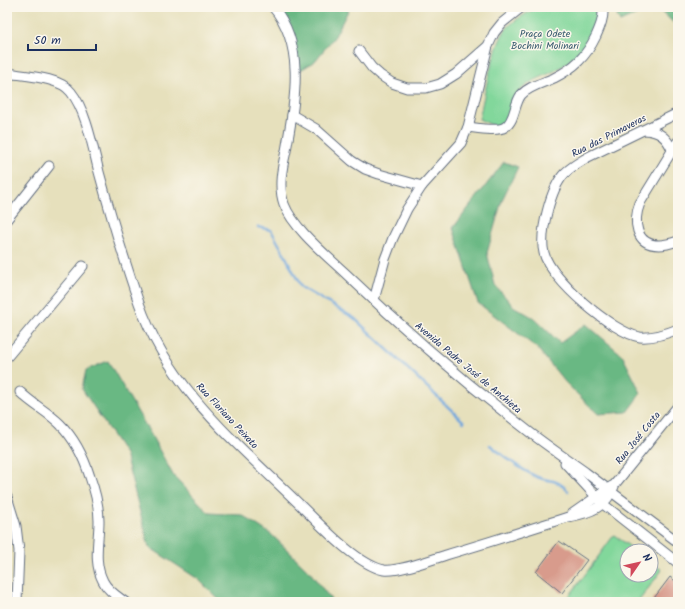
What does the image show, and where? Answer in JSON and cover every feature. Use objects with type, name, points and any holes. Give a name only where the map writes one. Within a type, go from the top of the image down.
[{"type":"street","name":"Avenida Padre José de Anchieta","points":[[273,7],[284,22],[292,44],[296,73],[292,115],[282,171],[281,193],[285,206],[293,219],[306,235],[374,300],[442,361],[551,449]]},
{"type":"street","points":[[374,300],[385,259],[407,209],[422,186],[461,143],[468,127],[488,46],[494,33],[502,23],[522,7]]},
{"type":"street","points":[[468,127],[497,129],[506,126],[510,121],[521,96],[535,86],[568,70],[589,50],[600,28],[604,14],[603,7]]},
{"type":"street","points":[[359,51],[372,68],[392,83],[407,88],[426,88],[440,84],[456,74],[488,46]]},
{"type":"street","name":"Rua Floriano Peixoto","points":[[7,73],[61,83],[70,89],[78,100],[139,303],[146,322],[180,381],[223,431],[339,542],[360,559],[372,566],[384,570],[393,570],[419,564],[568,517]]},
{"type":"street","name":"Rua das Primaveras","points":[[678,113],[588,157],[565,173],[554,193],[544,224],[542,241],[544,254],[550,265],[567,286],[603,319],[624,332],[640,337],[655,336],[678,329]]},
{"type":"street","points":[[292,115],[316,129],[352,161],[365,169],[422,186]]},
{"type":"street","points":[[645,130],[658,132],[664,136],[669,142],[672,150]]},
{"type":"street","points":[[678,141],[636,211],[637,230],[642,238],[648,243],[660,245],[678,241]]},
{"type":"street","points":[[7,218],[49,166]]},
{"type":"street","points":[[7,357],[83,266]]},
{"type":"street","points":[[20,392],[26,399],[60,424],[76,445],[90,476],[97,500],[99,521],[97,560],[99,572],[109,588],[125,602]]},
{"type":"street","name":"Rua José Costa","points":[[611,489],[678,406]]},
{"type":"street","points":[[551,449],[611,489],[678,542]]},
{"type":"street","points":[[551,449],[603,504],[678,563]]},
{"type":"street","points":[[568,517],[596,497],[611,489]]},
{"type":"street","points":[[568,517],[587,513],[603,504],[611,489]]},
{"type":"street","points":[[7,496],[16,526],[20,551],[17,602]]},
{"type":"green space","points":[[273,7],[350,7],[335,36],[315,61],[296,73],[292,44]]},
{"type":"green space","name":"Praça Odete Bochini Molinari","points":[[538,7],[593,7],[598,17],[595,27],[586,44],[574,58],[559,69],[534,80],[524,87],[515,100],[506,120],[496,127],[479,119],[490,71],[498,45],[502,35],[510,25]]},
{"type":"green space","points":[[613,7],[654,7],[620,22]]},
{"type":"green space","points":[[657,7],[678,7],[678,27]]},
{"type":"green space","points":[[504,162],[518,167],[502,200],[487,253],[495,285],[513,306],[534,318],[560,343],[586,324],[622,355],[641,393],[627,412],[598,414],[566,383],[537,348],[478,303],[453,228]]},
{"type":"green space","points":[[108,361],[173,475],[209,513],[242,515],[272,535],[309,571],[333,602],[221,602],[198,579],[149,547],[125,454],[82,389],[86,370]]},
{"type":"green space","points":[[614,535],[625,543],[619,543],[619,583],[652,583],[638,602],[565,602]]},
{"type":"building","points":[[559,541],[587,560],[562,593],[536,572]]},
{"type":"building","points":[[670,577],[678,583],[678,600],[676,602],[651,602]]},
{"type":"waterway","points":[[258,227],[271,230],[301,287],[354,318],[464,422]]},
{"type":"waterway","points":[[490,445],[525,470],[542,479],[556,482],[568,491]]}]
